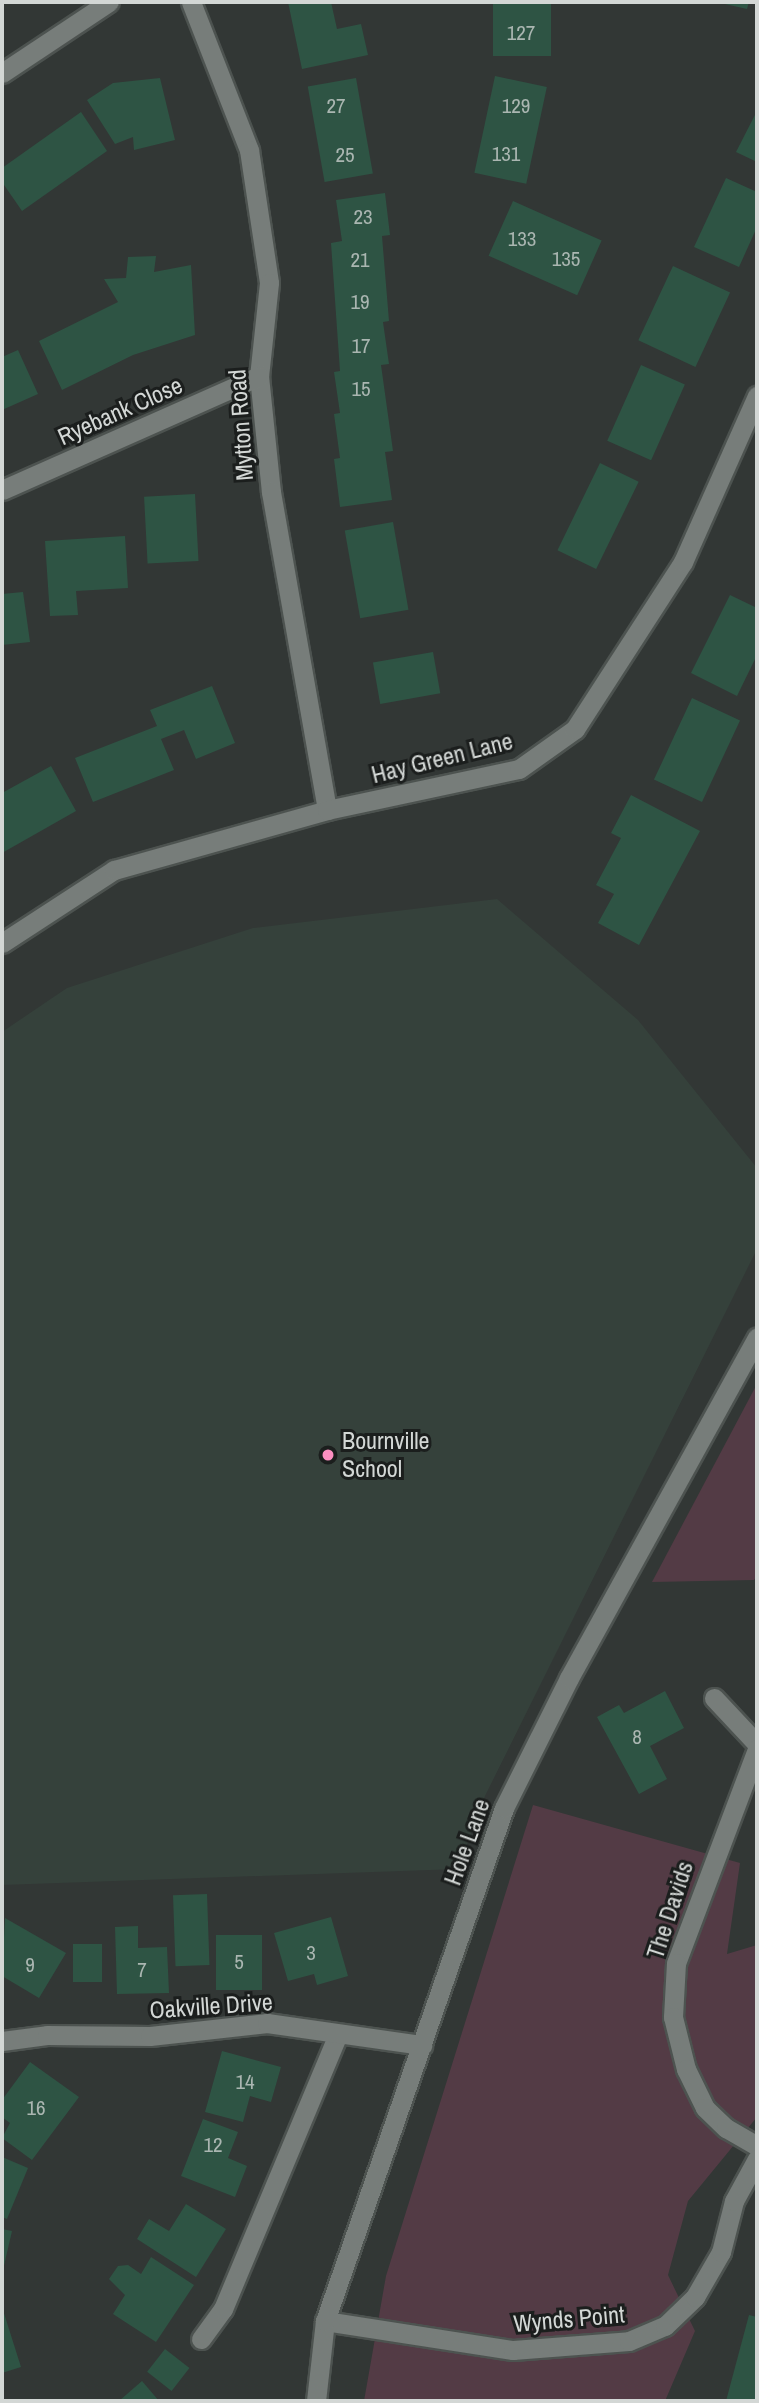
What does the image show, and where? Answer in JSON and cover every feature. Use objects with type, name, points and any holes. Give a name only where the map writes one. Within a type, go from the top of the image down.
[{"type":"street","points":[[2,73],[109,2]]},
{"type":"street","name":"Mytton Road","points":[[191,2],[249,150],[270,283],[259,376],[271,492],[327,810]]},
{"type":"street","name":"Ryebank Close","points":[[2,490],[259,376]]},
{"type":"street","name":"Hay Green Lane","points":[[2,943],[114,870],[327,810],[519,769],[575,729],[683,562],[757,396]]},
{"type":"street","name":"Hole Lane","points":[[316,2401],[325,2321],[504,1808],[569,1678],[757,1338]]},
{"type":"street","name":"The Davids","points":[[713,1698],[757,1747],[676,1963],[673,2017],[686,2069],[705,2108],[726,2128],[757,2146]]},
{"type":"street","name":"Oakville Drive","points":[[2,2041],[47,2035],[150,2036],[267,2023],[422,2045]]},
{"type":"street","points":[[201,2339],[223,2309],[338,2034]]},
{"type":"street","name":"Wynds Point","points":[[325,2321],[513,2350],[629,2341],[665,2326],[695,2297],[721,2252],[734,2201],[757,2159]]},
{"type":"shaded area","name":"Bournville School","points":[[497,899],[638,1020],[757,1168],[757,1249],[485,1796],[458,1869],[2,1885],[2,1032],[67,988],[253,928]]},
{"type":"shaded area","points":[[757,1384],[757,1576],[754,1580],[652,1582]]},
{"type":"shaded area","points":[[533,1805],[740,1863],[727,1954],[757,1945],[757,2117],[688,2201],[668,2275],[695,2331],[665,2401],[364,2401],[386,2276]]},
{"type":"building","points":[[288,2],[331,2],[337,29],[361,24],[368,55],[302,69]]},
{"type":"building","points":[[493,2],[551,2],[551,56],[493,56]]},
{"type":"building","points":[[716,2],[749,2],[747,9]]},
{"type":"building","points":[[495,76],[547,87],[526,184],[474,173]]},
{"type":"building","points":[[160,78],[175,140],[134,150],[133,137],[115,144],[87,100],[113,83]]},
{"type":"building","points":[[356,78],[373,174],[325,182],[308,87]]},
{"type":"building","points":[[757,111],[757,162],[736,152]]},
{"type":"building","points":[[81,112],[107,151],[22,211],[2,182],[2,168]]},
{"type":"building","points":[[726,178],[757,192],[757,227],[739,267],[694,247]]},
{"type":"building","points":[[385,193],[390,235],[382,236],[389,321],[383,322],[389,364],[381,365],[393,451],[385,452],[392,500],[340,507],[334,459],[340,458],[334,414],[340,413],[334,372],[340,371],[331,243],[342,241],[336,200]]},
{"type":"building","points":[[513,201],[602,240],[577,295],[489,256]]},
{"type":"building","points":[[156,256],[154,272],[191,265],[195,335],[133,355],[62,390],[39,341],[118,302],[104,279],[126,278],[128,257]]},
{"type":"building","points":[[673,266],[730,293],[695,367],[638,340]]},
{"type":"building","points":[[18,350],[38,394],[2,410],[2,357]]},
{"type":"building","points":[[641,365],[685,385],[651,460],[607,441]]},
{"type":"building","points":[[600,463],[639,482],[596,569],[557,550]]},
{"type":"building","points":[[195,494],[199,561],[148,564],[144,497]]},
{"type":"building","points":[[393,522],[408,610],[360,618],[345,531]]},
{"type":"building","points":[[125,536],[128,588],[76,591],[78,615],[50,616],[45,541]]},
{"type":"building","points":[[23,592],[30,642],[2,645],[2,594]]},
{"type":"building","points":[[730,595],[757,608],[757,655],[737,696],[691,673]]},
{"type":"building","points":[[433,652],[440,693],[380,704],[373,663]]},
{"type":"building","points":[[212,686],[235,743],[196,759],[184,730],[161,739],[174,770],[93,802],[75,758],[157,726],[150,710]]},
{"type":"building","points":[[692,698],[740,720],[702,802],[654,780]]},
{"type":"building","points":[[51,766],[76,811],[2,853],[2,793]]},
{"type":"building","points":[[631,795],[700,831],[639,945],[598,923],[614,894],[596,885],[621,838],[611,833]]},
{"type":"building","points":[[665,1691],[684,1728],[650,1746],[667,1779],[639,1794],[597,1717],[619,1705],[624,1713]]},
{"type":"building","points":[[207,1894],[209,1965],[175,1966],[173,1895]]},
{"type":"building","points":[[331,1917],[348,1976],[317,1985],[314,1974],[288,1981],[274,1933]]},
{"type":"building","points":[[5,1918],[66,1953],[39,1998],[2,1976]]},
{"type":"building","points":[[138,1926],[138,1948],[167,1947],[169,1993],[117,1994],[115,1927]]},
{"type":"building","points":[[216,1935],[262,1935],[262,1990],[216,1990]]},
{"type":"building","points":[[73,1944],[102,1944],[102,1982],[73,1982]]},
{"type":"building","points":[[222,2051],[281,2067],[271,2102],[250,2096],[243,2122],[205,2112]]},
{"type":"building","points":[[30,2062],[79,2097],[32,2160],[2,2138],[10,2123],[2,2117],[2,2100]]},
{"type":"building","points":[[203,2119],[238,2132],[228,2158],[247,2166],[235,2197],[181,2176]]},
{"type":"building","points":[[2,2157],[28,2168],[7,2219],[2,2217]]},
{"type":"building","points":[[186,2204],[226,2229],[196,2277],[137,2239],[149,2219],[169,2231]]},
{"type":"building","points":[[2,2229],[12,2231],[3,2270],[2,2269]]},
{"type":"building","points":[[151,2257],[194,2285],[156,2342],[113,2314],[125,2295],[109,2279],[118,2266],[128,2265],[141,2274]]},
{"type":"building","points":[[2,2307],[21,2367],[2,2373]]},
{"type":"building","points":[[749,2315],[757,2317],[757,2401],[726,2401]]},
{"type":"building","points":[[165,2349],[189,2368],[172,2391],[147,2372]]},
{"type":"building","points":[[142,2381],[159,2401],[119,2401]]},
{"type":"place","name":"Bournville School","points":[[328,1455]]}]
